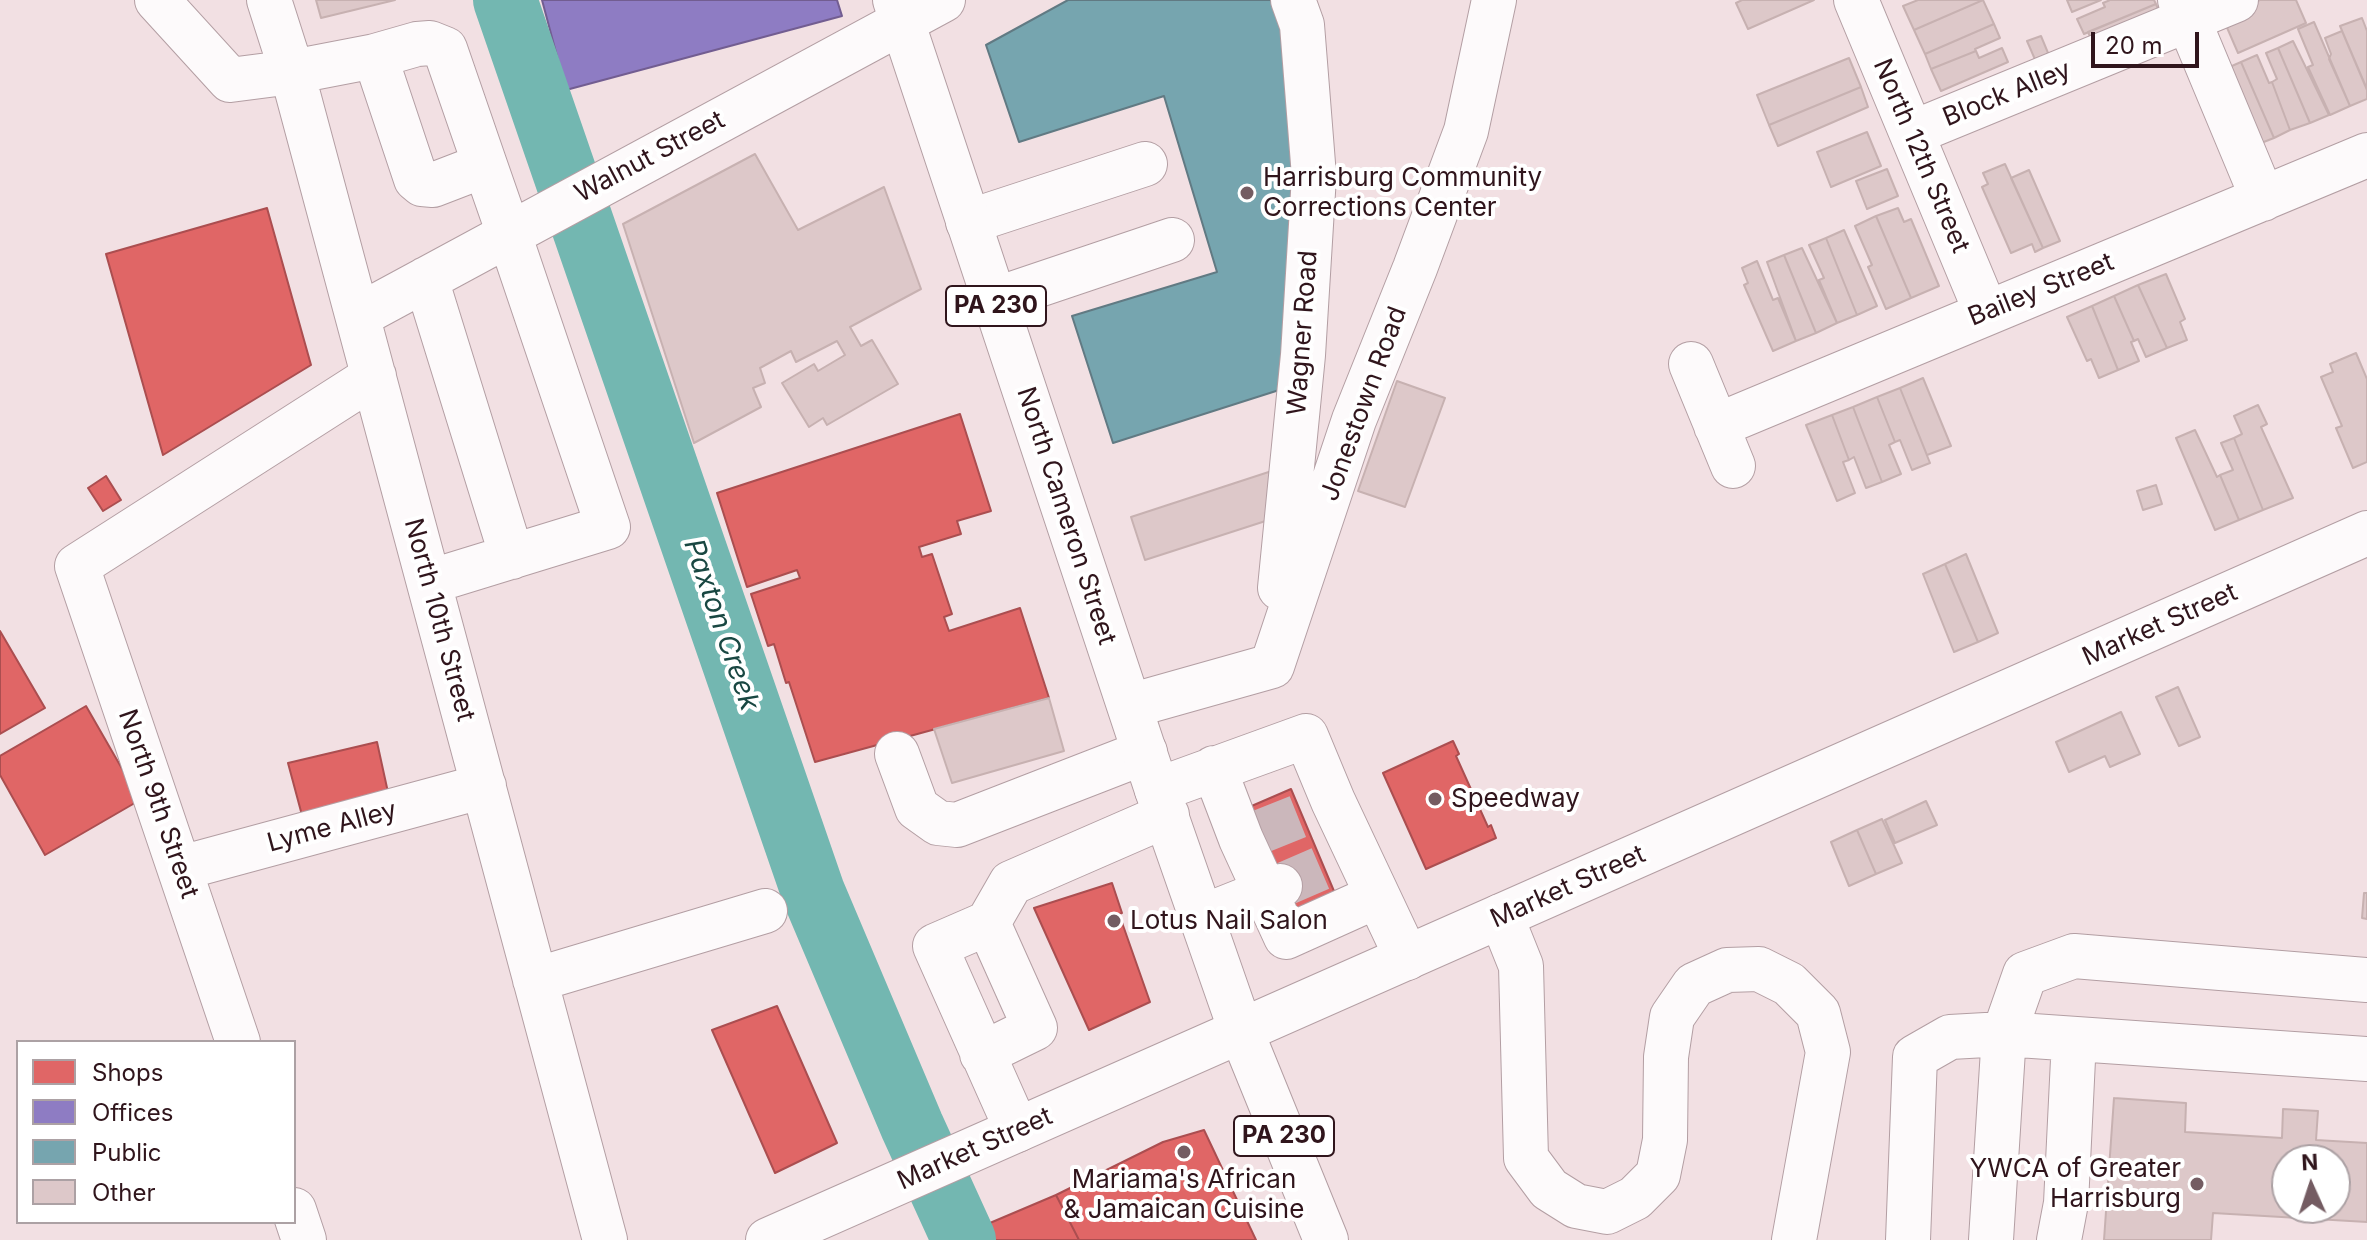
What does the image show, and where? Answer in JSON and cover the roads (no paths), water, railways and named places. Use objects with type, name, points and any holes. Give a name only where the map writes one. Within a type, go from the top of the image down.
[{"type":"main road","points":[[157,0],[230,80],[292,72],[375,56],[417,44],[430,43],[445,49],[485,165],[527,224],[608,527],[429,582]]},
{"type":"main road","name":"North 10th Street","points":[[269,0],[292,72],[605,1240]]},
{"type":"main road","name":"Walnut Street","points":[[358,316],[611,178],[898,11],[943,0]]},
{"type":"main road","name":"Wagner Road","points":[[1272,666],[1303,355],[1314,176],[1302,25],[1293,0]]},
{"type":"main road","name":"Jonestown Road","points":[[1272,666],[1354,420],[1466,131],[1494,0]]},
{"type":"main road","name":"North 12th Street","points":[[1856,0],[1986,312]]},
{"type":"main road","name":"Block Alley","points":[[1912,133],[2184,10],[2236,0]]},
{"type":"main road","points":[[2184,10],[2263,199]]},
{"type":"main road","name":"North Cameron Street","points":[[898,11],[1156,786],[1241,1031]]},
{"type":"main road","points":[[375,56],[416,179],[422,184],[433,185],[485,165]]},
{"type":"main road","name":"Bailey Street","points":[[1716,426],[2367,155]]},
{"type":"main road","points":[[968,222],[1145,164]]},
{"type":"main road","points":[[994,300],[1172,240]]},
{"type":"main road","points":[[426,279],[512,557]]},
{"type":"main road","points":[[1691,364],[1733,466]]},
{"type":"main road","name":"North 9th Street","points":[[237,1040],[77,566],[374,376]]},
{"type":"main road","name":"Market Street","points":[[768,1240],[2367,533]]},
{"type":"main road","points":[[1130,706],[1272,666]]},
{"type":"main road","points":[[897,754],[917,808],[938,823],[957,825],[1156,786],[1306,736],[1318,808],[1340,859],[1377,896],[1407,958]]},
{"type":"main road","points":[[1214,768],[1272,889],[1286,937],[1377,896]]},
{"type":"main road","name":"Lyme Alley","points":[[181,868],[484,786]]},
{"type":"main road","points":[[1017,1130],[935,946],[988,923],[1011,883],[1156,786]]},
{"type":"main road","points":[[1202,917],[1272,889]]},
{"type":"main road","points":[[535,980],[765,911]]},
{"type":"main road","points":[[1501,916],[1521,966],[1526,1158],[1549,1189],[1576,1206],[1607,1212],[1635,1198],[1658,1175],[1665,1140],[1666,1057],[1672,1017],[1694,985],[1727,970],[1759,969],[1789,984],[1818,1013],[1828,1052],[1794,1240]]},
{"type":"main road","points":[[982,1054],[1035,1028],[988,923]]},
{"type":"main road","points":[[1991,1240],[2004,1034],[2025,974],[2074,956],[2367,980]]},
{"type":"main road","name":"PA 230","points":[[1241,1031],[1326,1240]]},
{"type":"main road","points":[[1908,1240],[1915,1057],[1950,1037],[2004,1034],[2367,1059]]},
{"type":"main road","points":[[2059,1240],[2066,1203],[2074,1039]]},
{"type":"main road","points":[[296,1216],[304,1240]]},
{"type":"waterway","name":"Paxton Creek","points":[[505,0],[813,892],[964,1240]]},
{"type":"tunnel","points":[[1257,833],[1302,815]]},
{"type":"tunnel","points":[[1280,886],[1324,867]]},
{"type":"place","name":"Harrisburg Community Corrections Center","points":[[1247,193]]},
{"type":"place","name":"Speedway","points":[[1435,799]]},
{"type":"place","name":"Lotus Nail Salon","points":[[1114,921]]},
{"type":"place","name":"Mariama's African & Jamaican Cuisine","points":[[1184,1152]]},
{"type":"place","name":"YWCA of Greater Harrisburg","points":[[2197,1184]]}]
